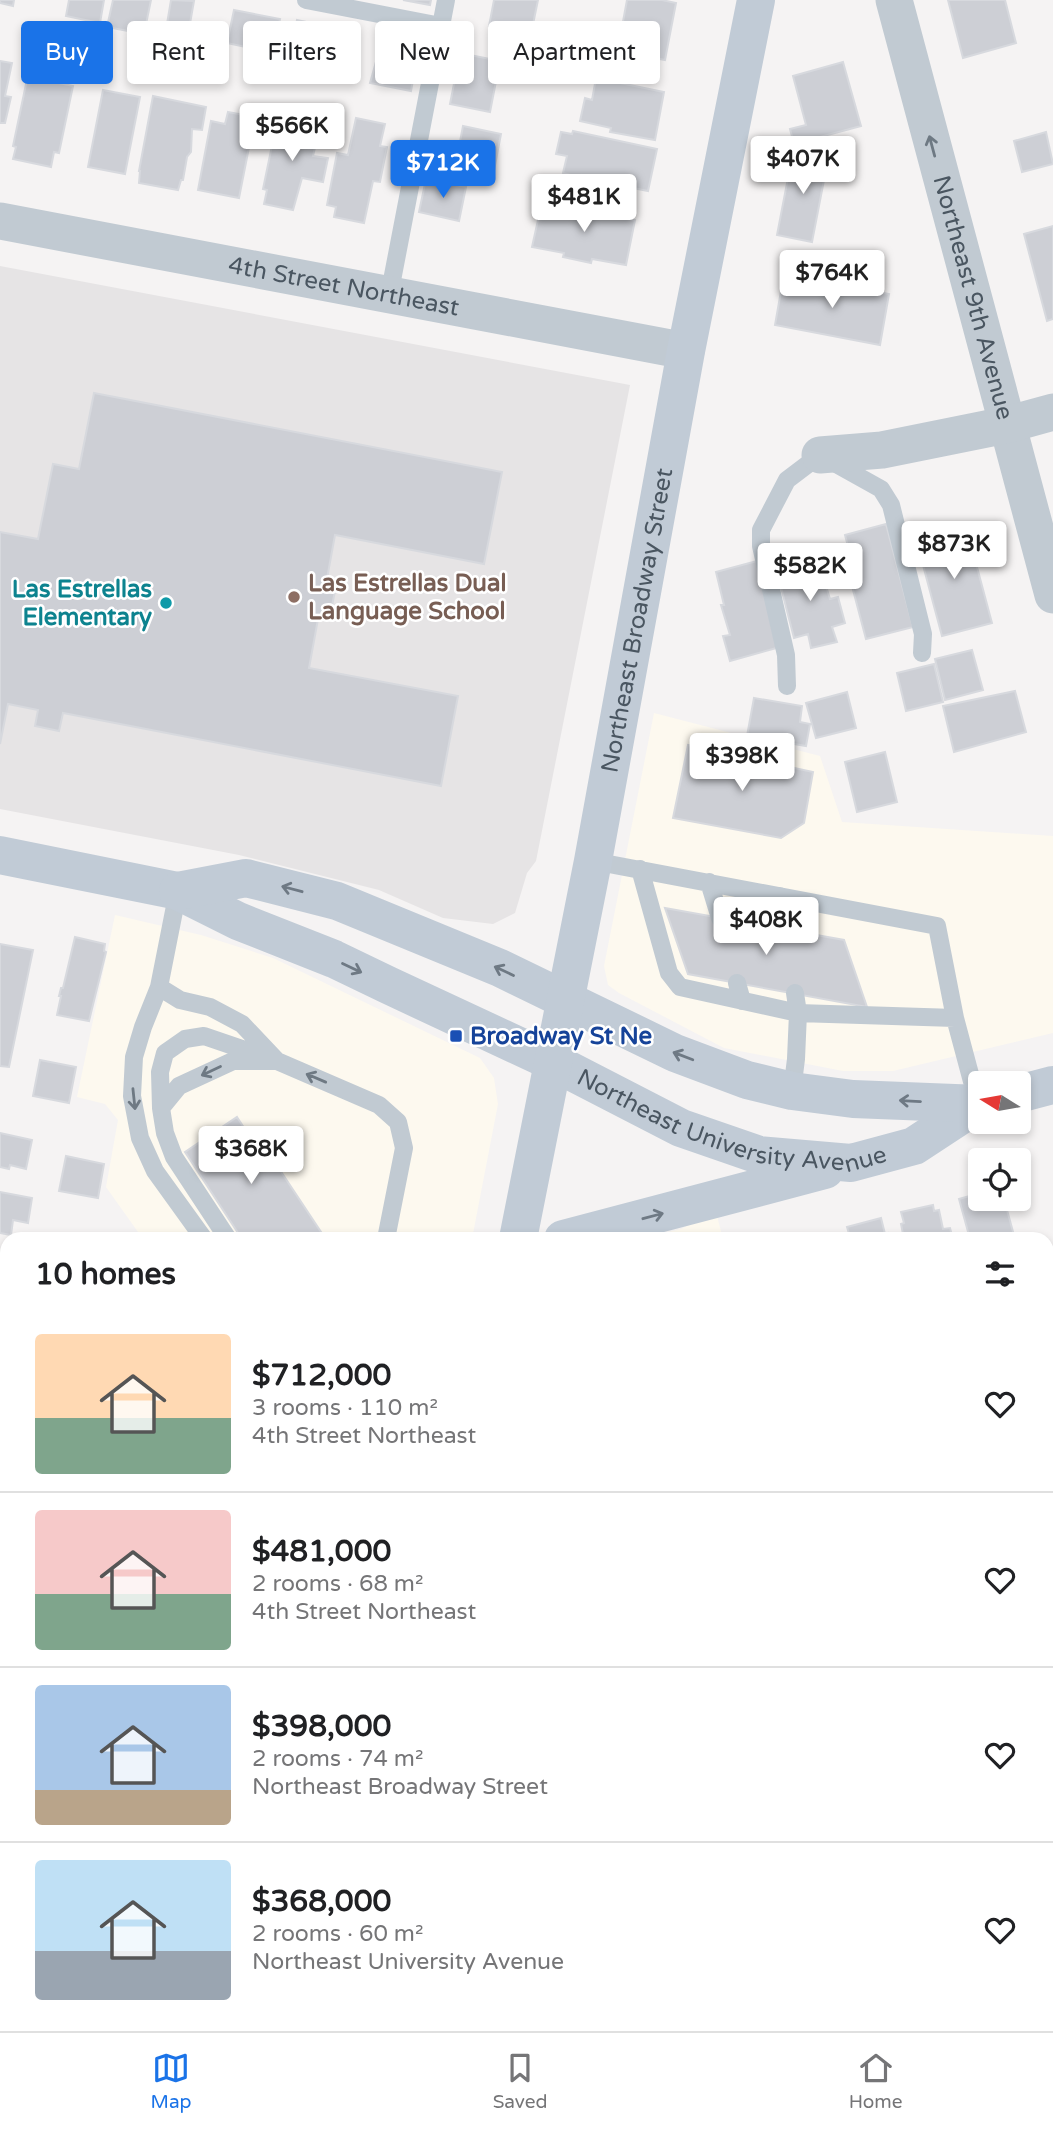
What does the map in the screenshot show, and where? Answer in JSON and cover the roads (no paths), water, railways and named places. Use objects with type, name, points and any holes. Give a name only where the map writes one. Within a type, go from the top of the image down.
[{"type":"main road","name":"Northeast Broadway Street","points":[[519,1232],[593,861],[686,351],[756,0]]},
{"type":"main road","name":"Northeast University Avenue","points":[[0,855],[178,891],[238,921],[345,964],[553,1062],[681,1128],[759,1155],[851,1163],[914,1146],[968,1111]]},
{"type":"main road","name":"Northeast University Avenue","points":[[178,891],[246,878],[337,901],[500,968],[675,1053],[747,1080],[792,1091],[853,1099],[968,1104]]},
{"type":"main road","points":[[1031,1091],[1053,1085]]},
{"type":"main road","points":[[590,1232],[851,1163]]},
{"type":"street","name":"Northeast 9th Avenue","points":[[894,0],[1053,596]]},
{"type":"street","name":"4th Street Northeast","points":[[0,221],[686,351]]},
{"type":"street","points":[[820,455],[882,450],[1006,425],[1053,412]]},
{"type":"lane","points":[[306,0],[415,21]]},
{"type":"lane","points":[[442,21],[446,0]]},
{"type":"lane","points":[[389,296],[430,84]]},
{"type":"lane","points":[[787,687],[786,655],[761,546],[761,530],[787,480],[820,455],[881,489],[891,505],[923,634],[922,653]]},
{"type":"lane","points":[[593,861],[937,926],[955,1018],[970,1071]]},
{"type":"lane","points":[[640,869],[669,973],[680,987],[798,1013],[955,1018]]},
{"type":"lane","points":[[709,882],[720,918]]},
{"type":"lane","points":[[178,891],[159,986],[135,1057],[132,1096],[140,1138],[155,1171],[199,1232]]},
{"type":"lane","points":[[780,896],[785,930]]},
{"type":"lane","points":[[737,982],[741,1001]]},
{"type":"lane","points":[[159,986],[180,1000],[210,1007],[242,1024],[277,1061]]},
{"type":"lane","points":[[792,1091],[798,1013],[795,993]]},
{"type":"lane","points":[[223,1232],[174,1157],[165,1133],[161,1108],[160,1072],[165,1053],[185,1039],[204,1036],[277,1061],[379,1105],[398,1122],[404,1148],[387,1232]]},
{"type":"lane","points":[[161,1108],[178,1086],[233,1061],[277,1061]]},
{"type":"place","name":"Las Estrellas Dual Language School","points":[[294,597]]},
{"type":"place","name":"Las Estrellas Elementary","points":[[166,603]]},
{"type":"place","name":"Broadway St Ne","points":[[456,1036]]}]
